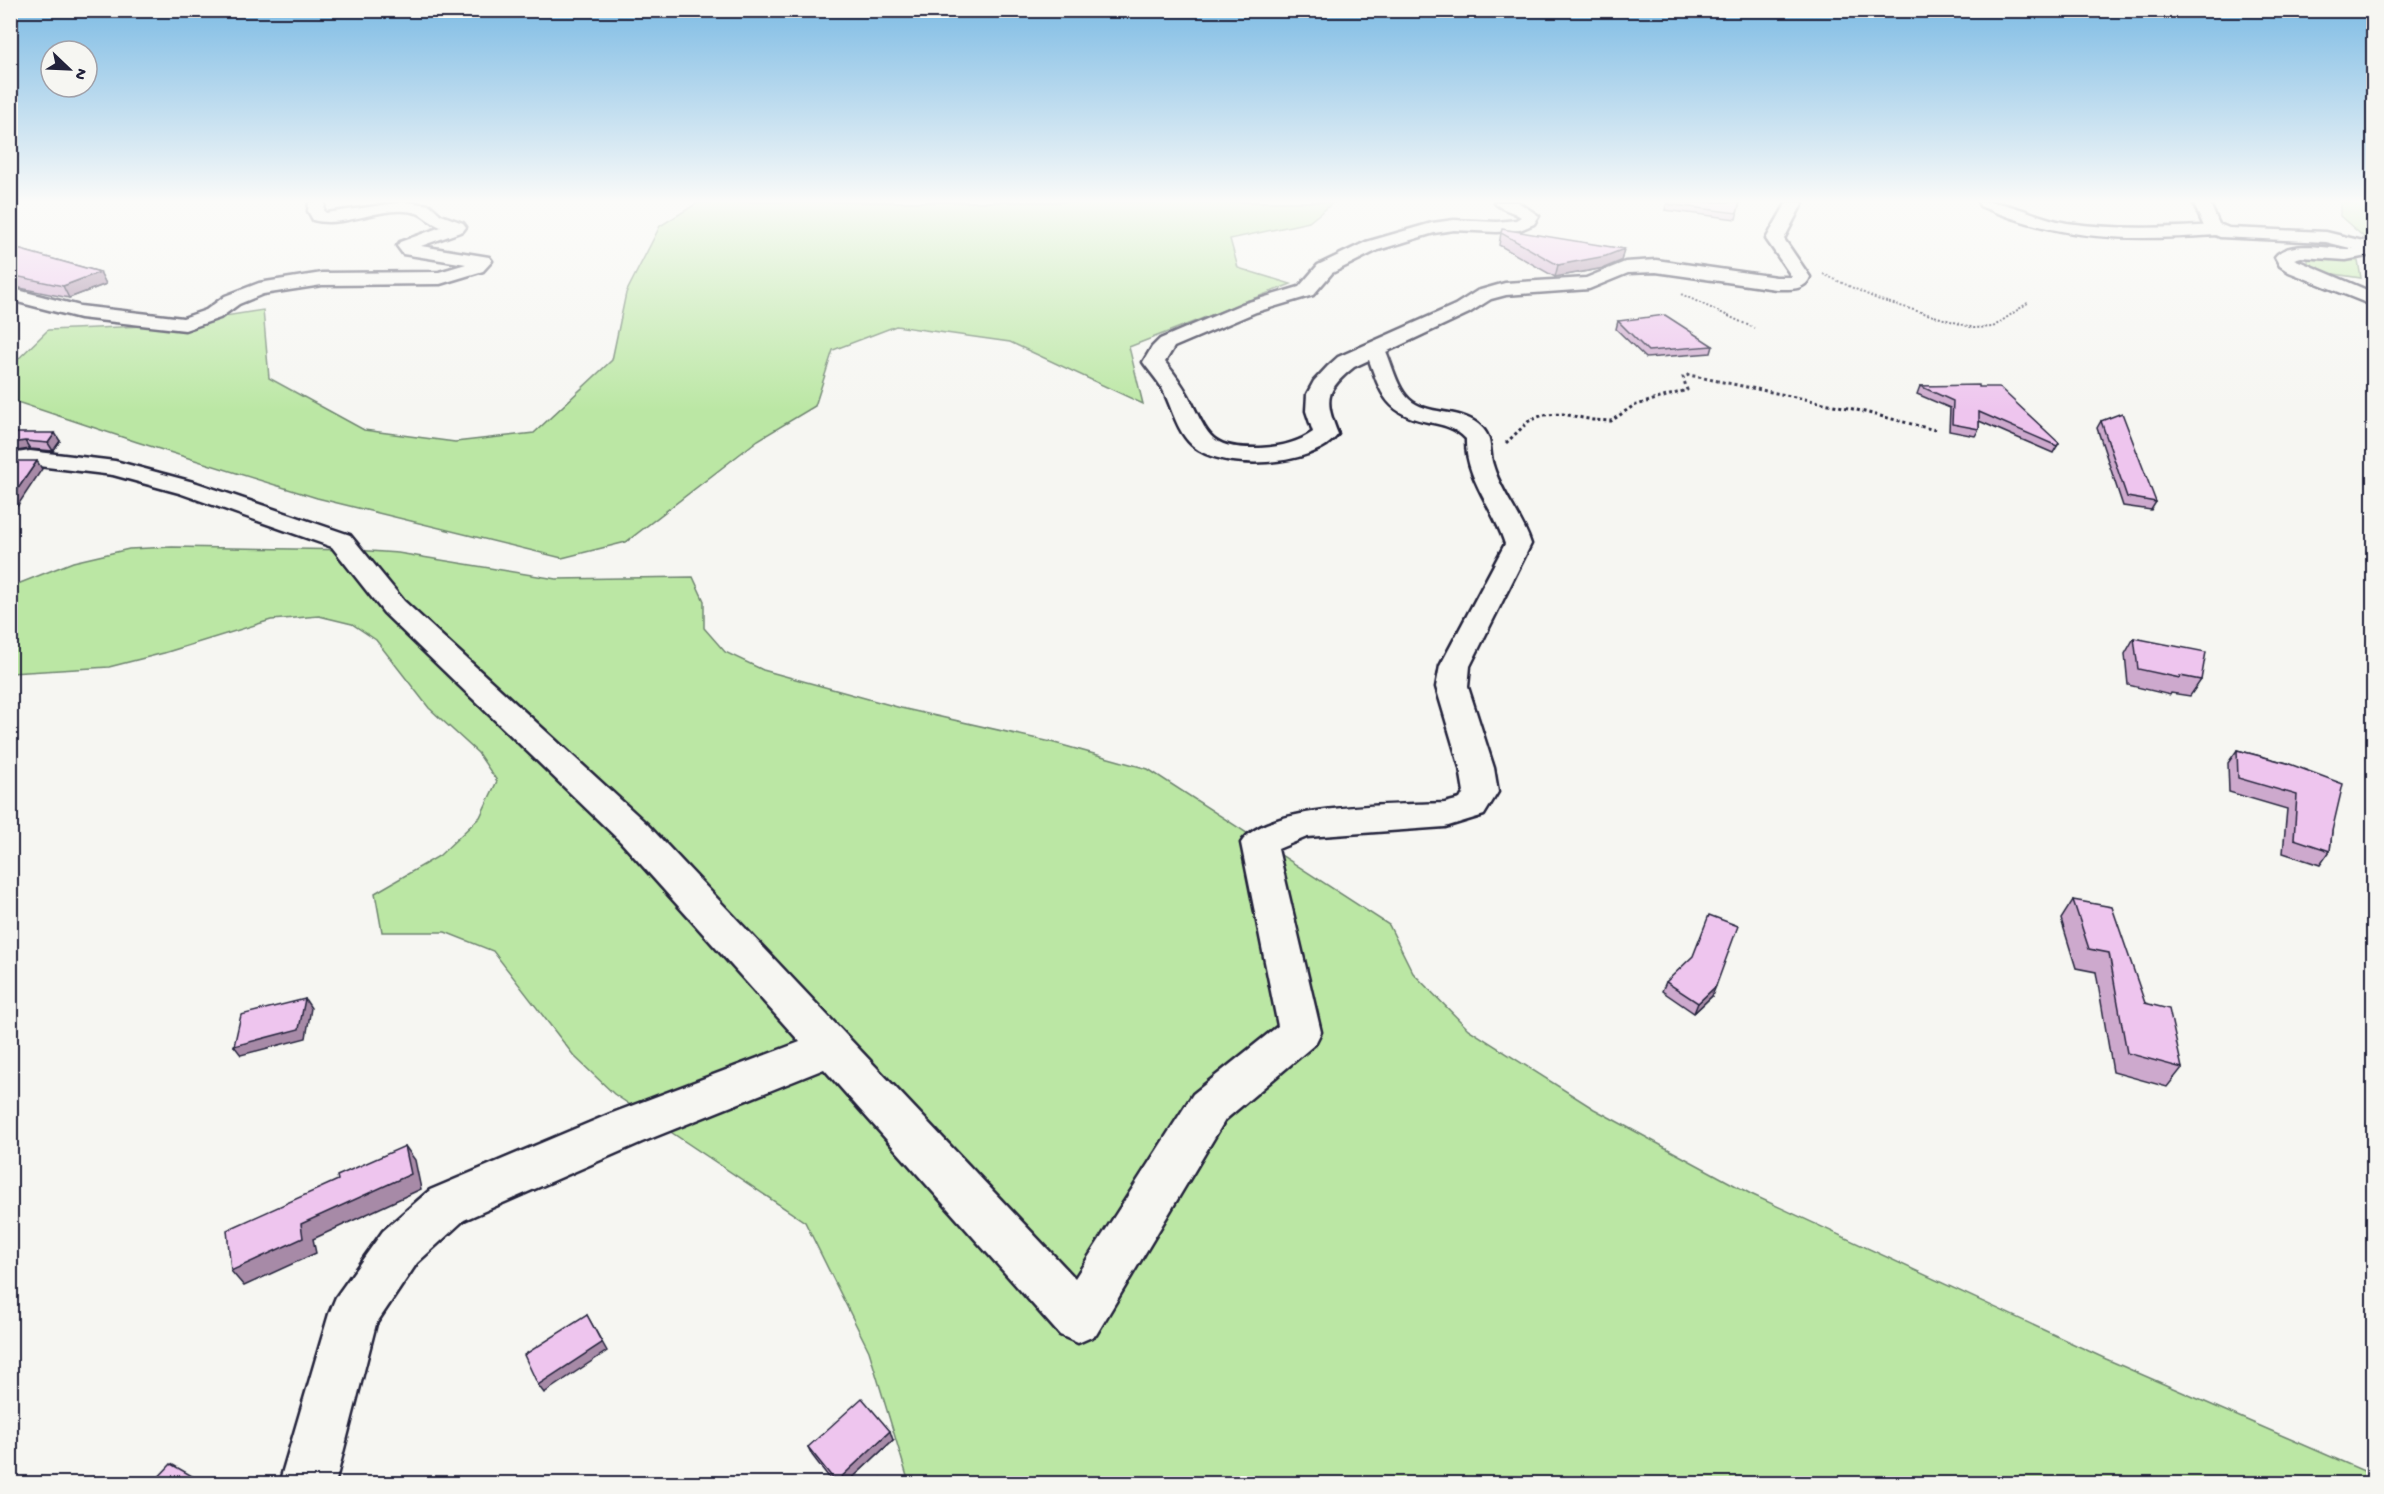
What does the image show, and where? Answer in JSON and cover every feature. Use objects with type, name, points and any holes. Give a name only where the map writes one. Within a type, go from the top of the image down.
[{"type":"street","points":[[10,294],[80,312],[185,324],[213,314],[232,300],[259,289],[322,279],[440,278],[461,272]]},
{"type":"street","points":[[1323,272],[1306,291],[1249,308],[1167,343],[1159,351],[1154,362],[1175,392],[1190,427],[1202,442],[1220,450],[1239,454],[1297,451],[1319,442],[1326,434],[1317,406],[1316,393],[1331,374],[1346,363],[1453,314],[1484,295],[1505,289],[1589,283],[1616,272]]},
{"type":"street","points":[[1698,272],[1787,284],[1800,281],[1799,272]]},
{"type":"street","points":[[2305,272],[2373,300]]},
{"type":"street","points":[[10,460],[30,458],[115,468],[188,488],[341,541],[394,607],[634,833],[1078,1318],[1209,1107],[1300,1032],[1258,843],[1301,825],[1445,815],[1472,807],[1481,792],[1477,768],[1452,687],[1455,666],[1518,544],[1514,526],[1479,467],[1476,449],[1478,437],[1473,430],[1455,420],[1409,410],[1400,403],[1375,349]]},
{"type":"street","points":[[307,1484],[354,1314],[400,1246],[447,1204],[626,1128],[831,1048]]},
{"type":"path","points":[[1820,272],[1877,299],[1974,328],[1993,327],[2029,302]]},
{"type":"path","points":[[1679,293],[1754,328]]},
{"type":"path","points":[[1476,449],[1506,443],[1523,425],[1542,415],[1577,416],[1610,421],[1618,418],[1625,410],[1646,401],[1674,397],[1687,390],[1683,377],[1689,375],[1853,409],[1935,430]]},
{"type":"path","points":[[878,1484],[885,1477]]},
{"type":"green space","points":[[637,272],[1250,272],[1291,284],[1129,347],[1143,404],[1010,342],[896,326],[833,350],[815,406],[758,440],[626,542],[562,558],[317,498],[11,400],[11,366],[48,330],[168,325],[263,310],[269,378],[364,430],[455,442],[534,433],[612,360],[626,293]]},
{"type":"green space","points":[[2319,272],[2360,272],[2361,278]]},
{"type":"green space","points":[[172,547],[355,550],[398,553],[556,579],[693,577],[704,601],[704,628],[725,652],[763,670],[901,708],[1051,742],[1148,769],[1389,925],[1413,973],[1468,1029],[1594,1109],[1751,1194],[2106,1359],[2373,1475],[2373,1483],[909,1483],[869,1351],[805,1222],[614,1094],[574,1056],[493,951],[445,932],[382,932],[375,893],[439,856],[480,817],[497,781],[478,753],[429,708],[376,640],[352,624],[319,616],[271,620],[164,653],[109,667],[11,673],[10,587],[73,562],[129,549]]},
{"type":"building","points":[[10,272],[100,272],[63,286],[10,275]]},
{"type":"building","points":[[1665,315],[1713,346],[1648,351],[1618,321]]},
{"type":"building","points":[[1979,385],[1979,387],[1999,387],[2059,443],[2057,446],[1979,412],[1979,429],[1952,424],[1953,401],[1920,386]]},
{"type":"building","points":[[2122,413],[2156,502],[2127,497],[2101,421]]},
{"type":"building","points":[[10,433],[55,433],[48,443],[25,441],[10,443]]},
{"type":"building","points":[[10,461],[37,461],[10,500]]},
{"type":"building","points":[[2134,638],[2206,652],[2201,680],[2138,669]]},
{"type":"building","points":[[2237,750],[2287,763],[2343,784],[2332,831],[2330,851],[2294,839],[2297,795],[2238,778]]},
{"type":"building","points":[[2073,900],[2112,907],[2145,1003],[2169,1009],[2182,1068],[2127,1053],[2109,953],[2089,949]]},
{"type":"building","points":[[1709,915],[1738,926],[1716,986],[1698,1003],[1666,982],[1693,956]]},
{"type":"building","points":[[305,999],[299,1029],[234,1046],[241,1015]]},
{"type":"building","points":[[405,1146],[411,1174],[301,1224],[303,1238],[231,1271],[227,1230],[338,1180],[337,1176]]},
{"type":"building","points":[[587,1315],[602,1343],[538,1385],[524,1355]]},
{"type":"building","points":[[862,1398],[890,1431],[836,1482],[808,1447]]},
{"type":"building","points":[[171,1464],[199,1480],[196,1484],[152,1484]]}]
